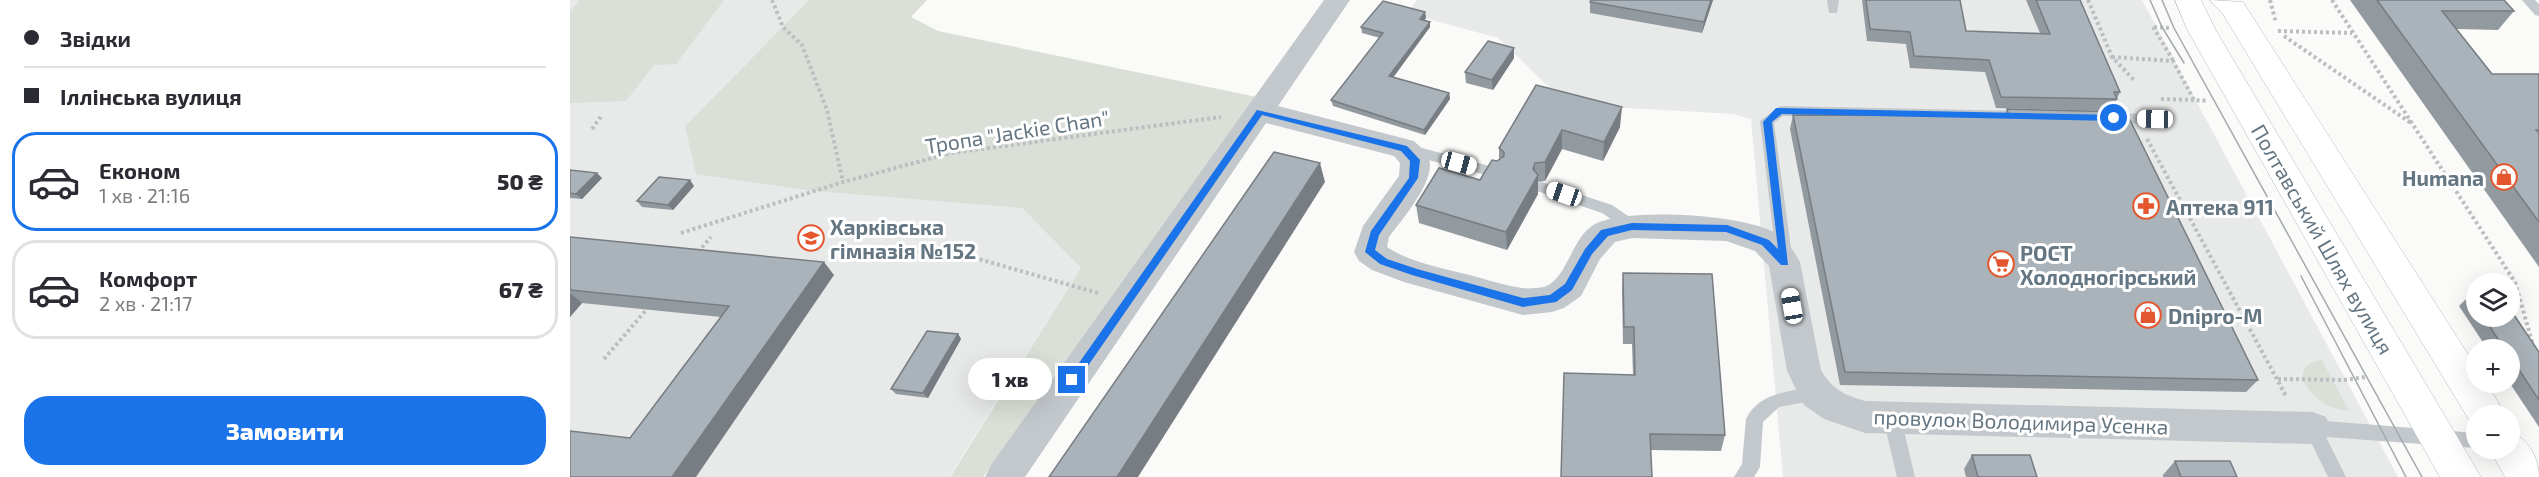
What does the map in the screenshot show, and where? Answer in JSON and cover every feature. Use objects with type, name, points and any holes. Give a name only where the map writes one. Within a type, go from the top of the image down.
[{"type":"main road","name":"Полтавський Шлях вулиця","points":[[2223,0],[2233,8],[2480,405]]},
{"type":"main road","name":"Полтавський Шлях вулиця","points":[[2181,14],[2189,6],[2461,477]]},
{"type":"main road","points":[[2515,459],[2526,477]]},
{"type":"street","points":[[1004,477],[1260,112],[1280,74],[1337,0]]},
{"type":"street","points":[[1260,112],[1404,148],[1415,160],[1414,178],[1374,234],[1370,252],[1383,261],[1415,273],[1523,303],[1552,299],[1569,287],[1588,251],[1605,233],[1632,226],[1727,228],[1766,242],[1784,262],[1804,371],[1816,394]]},
{"type":"street","name":"провулок Володимира Усенка","points":[[1816,394],[1837,408],[1865,417],[2303,417]]},
{"type":"lane","points":[[2528,0],[2539,12]]},
{"type":"lane","points":[[1784,262],[1767,122],[1780,111],[2042,117]]},
{"type":"lane","points":[[2090,118],[2155,119]]},
{"type":"lane","points":[[1404,148],[1497,173]]},
{"type":"lane","points":[[1542,187],[1607,209],[1632,226]]},
{"type":"lane","points":[[1743,477],[1751,467],[1755,419],[1775,401],[1816,394]]},
{"type":"lane","points":[[2303,417],[2466,440]]},
{"type":"lane","points":[[2303,417],[2337,477]]},
{"type":"lane","points":[[1892,418],[1906,477]]},
{"type":"path","points":[[772,0],[783,27],[802,45],[828,110],[843,182]]},
{"type":"path","points":[[2088,0],[2112,57],[2134,80]]},
{"type":"path","points":[[2270,0],[2277,31],[2413,125]]},
{"type":"path","points":[[2332,0],[2515,282],[2534,349]]},
{"type":"path","points":[[2181,14],[2153,27],[2194,100],[2208,101]]},
{"type":"path","points":[[2277,31],[2352,33]]},
{"type":"path","points":[[2112,57],[2173,61]]},
{"type":"path","name":"Тропа \"Jackie Chan\"","points":[[681,233],[843,182],[951,153],[1260,112]]},
{"type":"path","points":[[592,129],[602,115]]},
{"type":"path","points":[[2142,144],[2149,144],[2277,379],[2303,417]]},
{"type":"path","points":[[696,253],[711,237]]},
{"type":"path","points":[[891,254],[947,250],[1127,302]]},
{"type":"path","points":[[604,358],[647,309]]},
{"type":"path","points":[[2277,379],[2376,377]]},
{"type":"shaded area","name":"Харківська гімназія №152","points":[[570,0],[809,0],[685,126],[813,191],[1022,208],[1081,268],[949,477],[570,477]]},
{"type":"shaded area","points":[[580,0],[724,0],[676,64],[654,65],[626,101],[570,103],[570,11]]},
{"type":"shaded area","points":[[809,0],[927,0],[911,17],[938,31],[1257,97],[1124,291],[983,477],[950,477],[1081,268],[1022,208],[813,191],[696,174],[685,126]]},
{"type":"shaded area","points":[[1417,0],[2142,0],[2398,477],[1783,477],[1751,119],[1734,114],[1592,106],[1558,96],[1498,38],[1407,13]]},
{"type":"shaded area","points":[[2322,360],[2349,411],[2325,404],[2315,397],[2305,384],[2303,372],[2306,367]]},
{"type":"building","points":[[1591,0],[1711,0],[1704,22],[1590,2]]},
{"type":"building","points":[[1866,0],[1960,0],[1966,31],[2050,34],[2036,0],[2080,0],[2120,92],[2114,92],[2117,99],[2001,97],[1989,60],[1914,56],[1910,32],[1870,29]]},
{"type":"building","points":[[2377,0],[2504,0],[2514,11],[2442,11],[2492,74],[2539,74],[2539,130],[2536,130],[2539,133],[2539,222]]},
{"type":"building","points":[[1383,1],[1425,12],[1420,19],[1430,22],[1389,76],[1449,93],[1424,130],[1331,100],[1383,33],[1361,27]]},
{"type":"building","points":[[1488,41],[1514,48],[1492,80],[1465,72]]},
{"type":"building","points":[[1536,85],[1622,107],[1604,142],[1562,130],[1545,162],[1535,163],[1533,169],[1538,175],[1506,232],[1416,205],[1439,168],[1480,180],[1492,160],[1497,161],[1504,156],[1504,152],[1499,148]]},
{"type":"building","name":"РОСТ Холодногірський","points":[[2007,109],[2126,112],[2258,380],[1845,372],[1793,115],[2009,116]]},
{"type":"building","points":[[1274,152],[1320,163],[1117,477],[1049,477]]},
{"type":"building","points":[[570,170],[597,173],[576,194],[570,193]]},
{"type":"building","points":[[659,177],[690,180],[668,205],[637,201]]},
{"type":"building","points":[[570,237],[824,262],[672,477],[570,477],[570,431],[630,438],[729,306],[570,290]]},
{"type":"building","points":[[1623,273],[1712,274],[1725,435],[1650,434],[1652,477],[1561,477],[1564,373],[1635,375],[1634,327],[1624,327]]},
{"type":"building","points":[[2520,324],[2539,352],[2539,400],[2520,371],[2520,339],[2498,339],[2490,327],[2520,327]]},
{"type":"building","points":[[927,331],[958,334],[923,393],[891,389]]},
{"type":"building","points":[[1972,455],[2030,455],[2037,477],[1978,477]]},
{"type":"building","points":[[2175,461],[2230,461],[2237,477],[2181,477]]},
{"type":"tram line","points":[[2150,0],[2162,27],[2184,63]]},
{"type":"tram line","points":[[2162,0],[2174,28],[2422,477]]},
{"type":"tram line","points":[[2301,276],[2406,477]]},
{"type":"place","name":"Humana","points":[[2504,177]]},
{"type":"place","name":"Аптека 911","points":[[2146,206]]},
{"type":"place","name":"Харківська гімназія №152","points":[[811,238]]},
{"type":"place","name":"РОСТ Холодногірський","points":[[2001,264]]},
{"type":"place","name":"Dnipro-M","points":[[2148,315]]},
{"type":"route","points":[[1072,380],[1260,112],[1404,148],[1415,160],[1414,178],[1374,234],[1370,252],[1383,261],[1415,273],[1523,303],[1552,299],[1569,287],[1588,251],[1605,233],[1632,226],[1727,228],[1766,242],[1784,262],[1767,122],[1780,111],[2114,118]]}]
